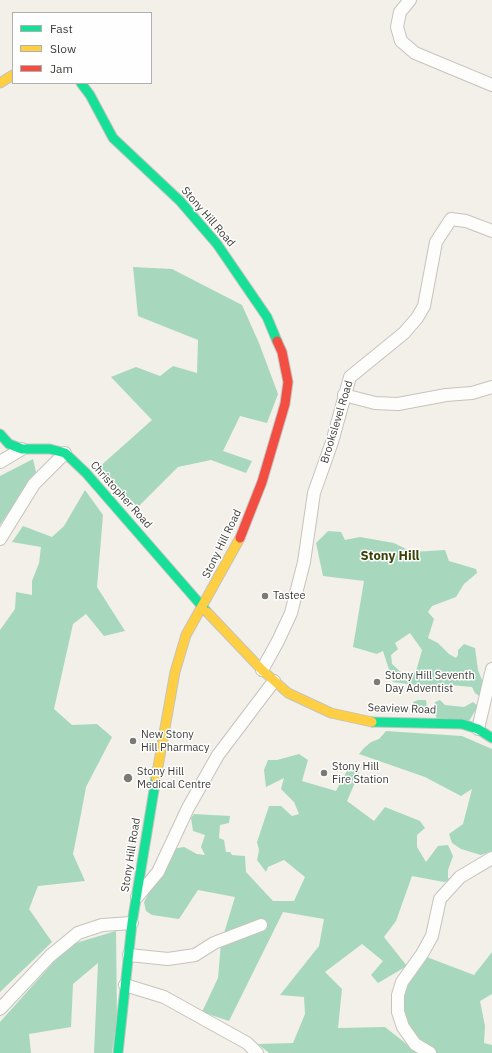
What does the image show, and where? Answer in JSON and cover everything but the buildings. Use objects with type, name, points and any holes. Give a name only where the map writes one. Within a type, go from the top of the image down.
[{"type":"main road","points":[[0,82],[12,76]]},
{"type":"main road","name":"Stony Hill Road","points":[[82,84],[113,138],[180,201],[218,244],[266,317],[282,352],[288,382],[285,404],[262,482],[246,526],[203,608],[186,635],[175,672],[143,848],[132,923],[118,1053]]},
{"type":"main road","points":[[0,434],[9,444],[22,449],[50,449],[65,453]]},
{"type":"main road","name":"Christopher Road","points":[[65,453],[86,473],[203,608]]},
{"type":"main road","name":"Seaview Road","points":[[203,608],[274,681],[295,696],[331,713],[372,722],[462,724],[478,729],[492,738]]},
{"type":"street","points":[[410,0],[400,12],[397,27],[401,41],[416,53],[492,85]]},
{"type":"street","name":"Brookslevel Road","points":[[262,670],[278,641],[290,613],[304,562],[314,493],[332,442],[350,377],[404,333],[417,318],[424,306],[436,242],[452,220],[466,221],[492,231]]},
{"type":"street","points":[[344,395],[374,404],[398,404],[446,395],[472,393],[492,387]]},
{"type":"street","points":[[0,462],[22,449]]},
{"type":"street","points":[[0,539],[34,484],[65,453]]},
{"type":"street","points":[[478,729],[492,669]]},
{"type":"street","points":[[136,897],[158,872],[188,808],[218,755],[274,681]]},
{"type":"street","points":[[430,1053],[415,1044],[403,1027],[398,1012],[398,996],[402,982],[422,954],[432,936],[440,899],[460,877],[492,858]]},
{"type":"street","points":[[0,1010],[50,956],[78,933],[102,926],[132,923]]},
{"type":"street","points":[[129,955],[168,959],[195,955],[214,943],[261,925]]},
{"type":"street","points":[[125,985],[164,997],[247,1043],[257,1053]]},
{"type":"green space","points":[[133,267],[172,269],[242,305],[259,343],[278,394],[267,423],[240,416],[223,451],[252,461],[246,473],[211,460],[178,467],[138,507],[97,469],[152,420],[111,377],[136,367],[160,376],[173,366],[197,373],[198,340],[138,316]]},
{"type":"green space","points":[[33,459],[36,472],[0,525],[0,476]]},
{"type":"green space","points":[[85,490],[103,515],[97,587],[125,631],[104,636],[86,614],[73,624],[54,709],[72,725],[97,724],[112,737],[86,787],[73,854],[85,881],[38,886],[29,909],[52,942],[0,992],[0,630],[15,609],[16,592],[32,595],[32,581],[39,563],[41,547],[12,542],[23,526],[52,537],[64,526]]},
{"type":"green space","points":[[328,531],[341,532],[345,540],[360,537],[394,543],[412,552],[445,550],[449,561],[476,569],[477,573],[464,584],[456,597],[432,606],[428,612],[434,619],[428,638],[438,643],[449,654],[456,658],[458,655],[458,650],[464,644],[475,648],[478,670],[488,694],[482,698],[475,693],[472,687],[450,685],[415,685],[393,682],[383,651],[377,654],[353,647],[364,581],[323,576],[316,543]],"holes":[[[410,633],[422,650],[414,673],[402,673],[392,664],[391,655],[398,649],[395,643]]]},
{"type":"green space","points":[[418,700],[426,700],[427,708],[423,714],[414,713],[413,702]]},
{"type":"green space","points":[[440,700],[445,705],[464,707],[473,702],[478,706],[469,721],[437,718],[434,713],[435,702]]},
{"type":"green space","points":[[386,731],[462,736],[492,749],[492,851],[481,855],[461,849],[452,843],[449,834],[463,824],[472,789],[461,796],[425,777],[359,754],[371,742],[379,739]]},
{"type":"green space","points":[[299,754],[308,760],[302,781],[336,791],[349,767],[359,769],[358,776],[347,801],[374,821],[385,807],[420,821],[425,828],[417,835],[417,847],[426,862],[438,846],[448,845],[453,856],[448,870],[448,878],[451,880],[444,882],[412,876],[396,921],[384,937],[407,966],[378,983],[371,975],[383,961],[362,944],[325,972],[342,989],[338,1028],[385,1027],[418,1053],[269,1053],[258,1044],[293,1043],[305,1014],[304,997],[280,995],[319,946],[324,919],[283,912],[229,1021],[202,1012],[218,978],[221,943],[235,897],[198,890],[179,919],[152,915],[146,911],[144,902],[172,849],[184,847],[197,854],[205,855],[201,847],[205,835],[193,831],[191,818],[194,814],[230,816],[229,823],[220,825],[219,838],[224,840],[226,852],[230,852],[232,855],[245,856],[246,872],[273,901],[294,901],[305,877],[284,860],[268,867],[266,872],[257,860],[259,850],[257,842],[269,806],[281,806],[292,816],[299,814],[294,802],[281,789],[284,778],[266,787],[264,770],[268,760],[277,760]]},
{"type":"green space","points":[[116,931],[117,1018],[112,1053],[94,1053],[98,963],[73,984],[71,1027],[29,1034],[31,1053],[0,1053],[0,1022],[69,945]]},
{"type":"green space","points":[[492,952],[492,994],[480,1001],[485,1026],[484,1043],[492,1045],[492,1053],[436,1053],[417,1041],[405,1025],[403,1010],[405,984],[424,956],[474,975]]},
{"type":"traffic: fast","points":[[82,84],[90,95],[113,138],[180,201],[217,244],[267,317],[277,341]]},
{"type":"traffic: fast","points":[[0,434],[9,444],[22,449],[50,449],[65,453],[86,473],[207,612]]},
{"type":"traffic: fast","points":[[372,722],[462,724],[478,729],[492,738]]},
{"type":"traffic: fast","points":[[118,1053],[132,923],[156,778]]},
{"type":"traffic: slow","points":[[0,83],[12,76]]},
{"type":"traffic: slow","points":[[156,778],[175,672],[186,635],[240,538]]},
{"type":"traffic: slow","points":[[207,612],[262,670],[288,693],[331,713],[372,722]]},
{"type":"traffic: jam","points":[[240,538],[262,482],[285,404],[288,382],[282,352],[277,341]]},
{"type":"place","name":"Tastee","points":[[265,596]]},
{"type":"place","name":"Stony Hill Seventh Day Adventist","points":[[377,682]]},
{"type":"place","name":"New Stony Hill Pharmacy","points":[[133,741]]},
{"type":"place","name":"Stony Hill Fire Station","points":[[324,773]]},
{"type":"place","name":"Stony Hill Medical Centre","points":[[128,778]]},
{"type":"district","name":"Stony Hill","points":[[390,556]]}]
